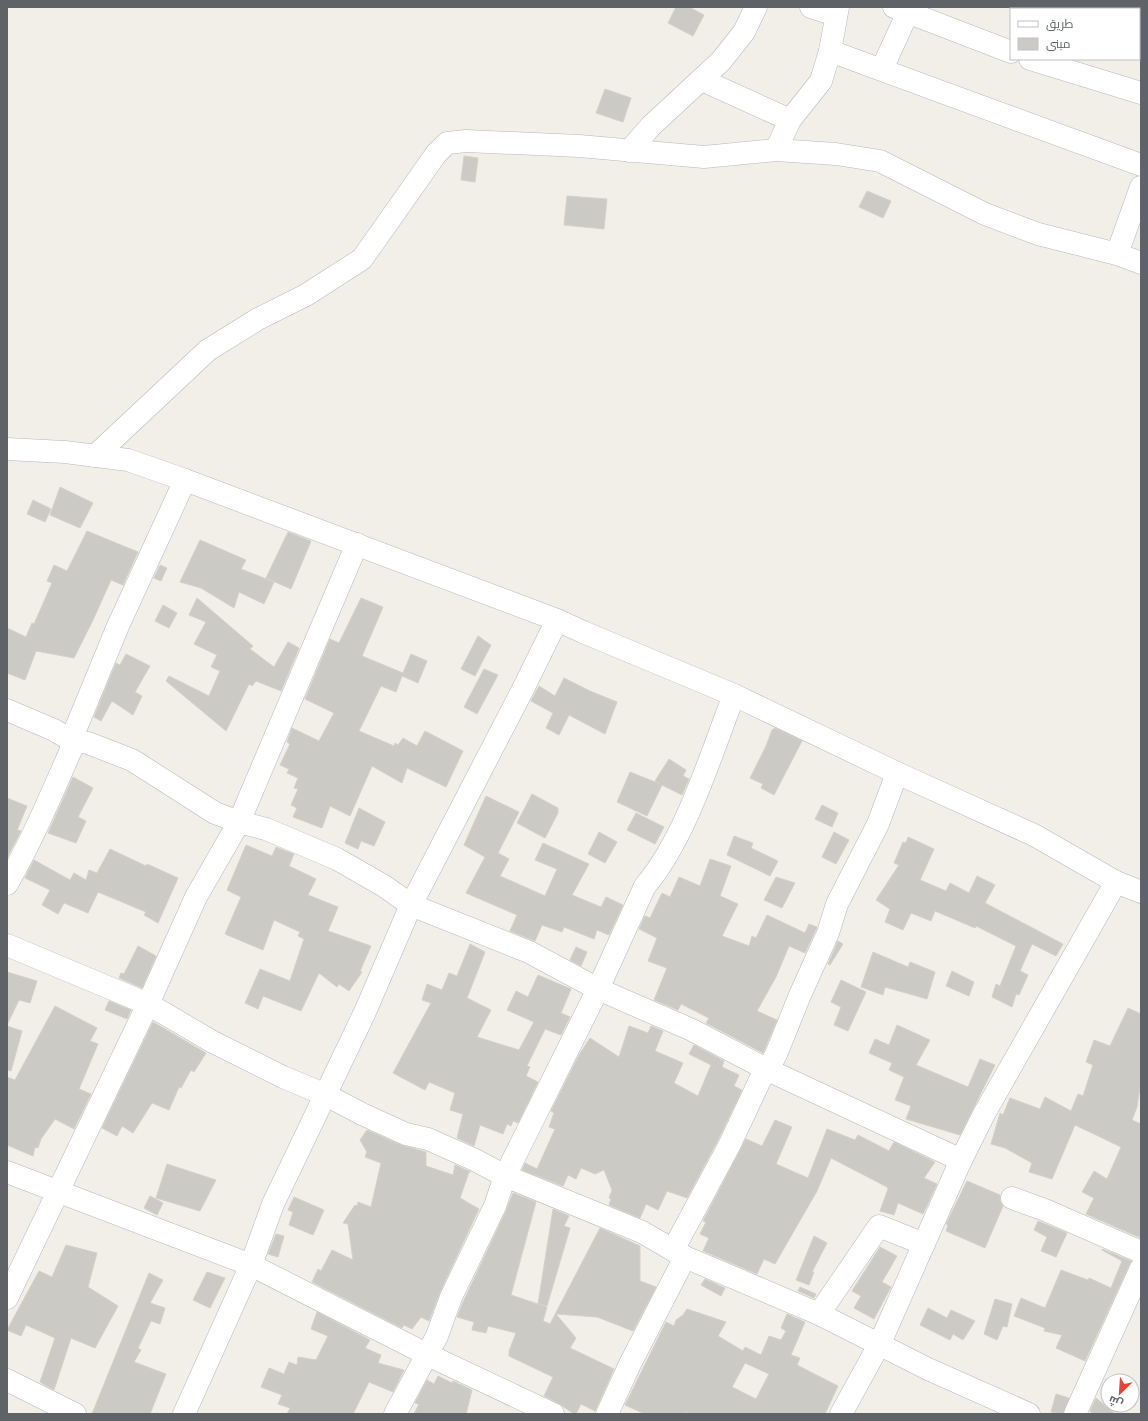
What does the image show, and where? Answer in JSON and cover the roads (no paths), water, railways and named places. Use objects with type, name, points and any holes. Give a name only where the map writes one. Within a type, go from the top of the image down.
[{"type":"street","points":[[629,150],[651,126],[722,61],[744,32],[756,7]]},
{"type":"street","points":[[776,150],[790,120],[821,82],[830,51],[837,11],[811,7]]},
{"type":"street","points":[[882,69],[901,10],[1010,52]]},
{"type":"street","points":[[830,51],[1141,165]]},
{"type":"street","points":[[1033,60],[1141,93]]},
{"type":"street","points":[[702,80],[790,120]]},
{"type":"street","points":[[95,456],[208,350],[258,319],[306,295],[362,259],[436,154],[448,143],[466,141],[629,150],[704,157],[776,150],[836,154],[880,161],[985,214],[1038,234],[1117,254],[1141,263]]},
{"type":"street","points":[[1117,254],[1141,187]]},
{"type":"street","points":[[7,449],[128,460],[357,544],[557,620],[734,695],[897,773],[1034,835],[1116,882],[1141,892]]},
{"type":"street","points":[[7,884],[22,858],[47,806],[71,750],[71,740],[118,626],[185,480]]},
{"type":"street","points":[[7,1298],[59,1191],[91,1120],[148,1004],[196,897],[238,822],[357,544]]},
{"type":"street","points":[[184,1414],[251,1265],[273,1204],[365,1012],[411,905],[522,691],[557,620]]},
{"type":"street","points":[[395,1414],[437,1336],[451,1297],[495,1206],[505,1176],[598,989],[646,886],[656,873],[686,817],[734,695]]},
{"type":"street","points":[[7,710],[54,730],[71,740],[88,743],[132,760],[215,813],[238,822],[266,829],[337,859],[384,886],[411,905],[529,952],[598,989],[692,1030],[768,1070],[961,1160]]},
{"type":"street","points":[[607,1414],[729,1146],[761,1078],[768,1070],[777,1052],[828,933],[837,904],[878,824],[897,773]]},
{"type":"street","points":[[841,1414],[880,1344],[961,1160],[984,1114],[1116,882]]},
{"type":"street","points":[[7,945],[148,1004],[213,1042],[283,1077],[326,1095],[368,1117],[406,1134],[428,1139],[475,1160],[505,1176],[642,1232],[679,1254],[819,1314],[928,1369],[1029,1414]]},
{"type":"street","points":[[7,1172],[251,1265],[426,1354],[553,1414]]},
{"type":"street","points":[[1012,1198],[1045,1210],[1141,1252]]},
{"type":"street","points":[[819,1314],[853,1267],[879,1226],[924,1244]]},
{"type":"street","points":[[1076,1414],[1141,1268]]},
{"type":"street","points":[[7,1380],[75,1414]]}]
